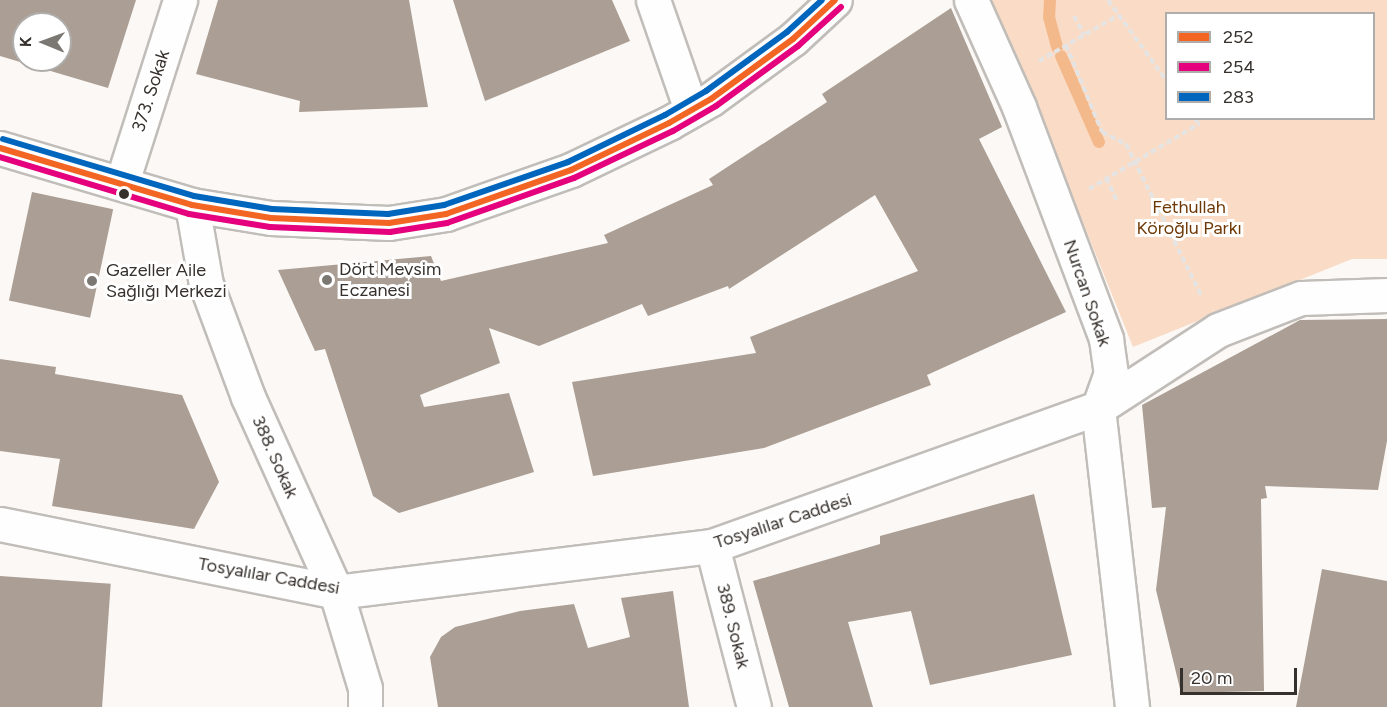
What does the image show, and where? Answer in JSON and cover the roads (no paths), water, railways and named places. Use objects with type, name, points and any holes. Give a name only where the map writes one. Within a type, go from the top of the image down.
[{"type":"street","name":"373. Sokak","points":[[122,182],[180,0]]},
{"type":"street","points":[[652,0],[691,110]]},
{"type":"street","points":[[0,148],[122,182],[192,205],[271,218],[389,223],[446,214],[571,170],[691,110],[793,39],[835,0]]},
{"type":"street","name":"Nurcan Sokak","points":[[971,0],[1018,107],[1106,339],[1111,373],[1098,408],[1132,707]]},
{"type":"street","name":"388. Sokak","points":[[192,205],[206,284],[248,397],[336,592],[365,688],[365,707]]},
{"type":"street","name":"Tosyalılar Caddesi","points":[[0,524],[336,592],[712,546],[1098,408],[1218,330],[1301,298],[1387,295]]},
{"type":"street","name":"389. Sokak","points":[[712,546],[754,707]]},
{"type":"waterway","points":[[1050,0],[1049,17],[1057,47]]},
{"type":"waterway","points":[[1061,56],[1099,142]]},
{"type":"place","name":"Dört Mevsim Eczanesi","points":[[327,280]]},
{"type":"place","name":"Gazeller Aile Sağlığı Merkezi","points":[[92,281]]},
{"type":"park label","name":"Fethullah Köroğlu Parkı","points":[[1189,218]]}]
